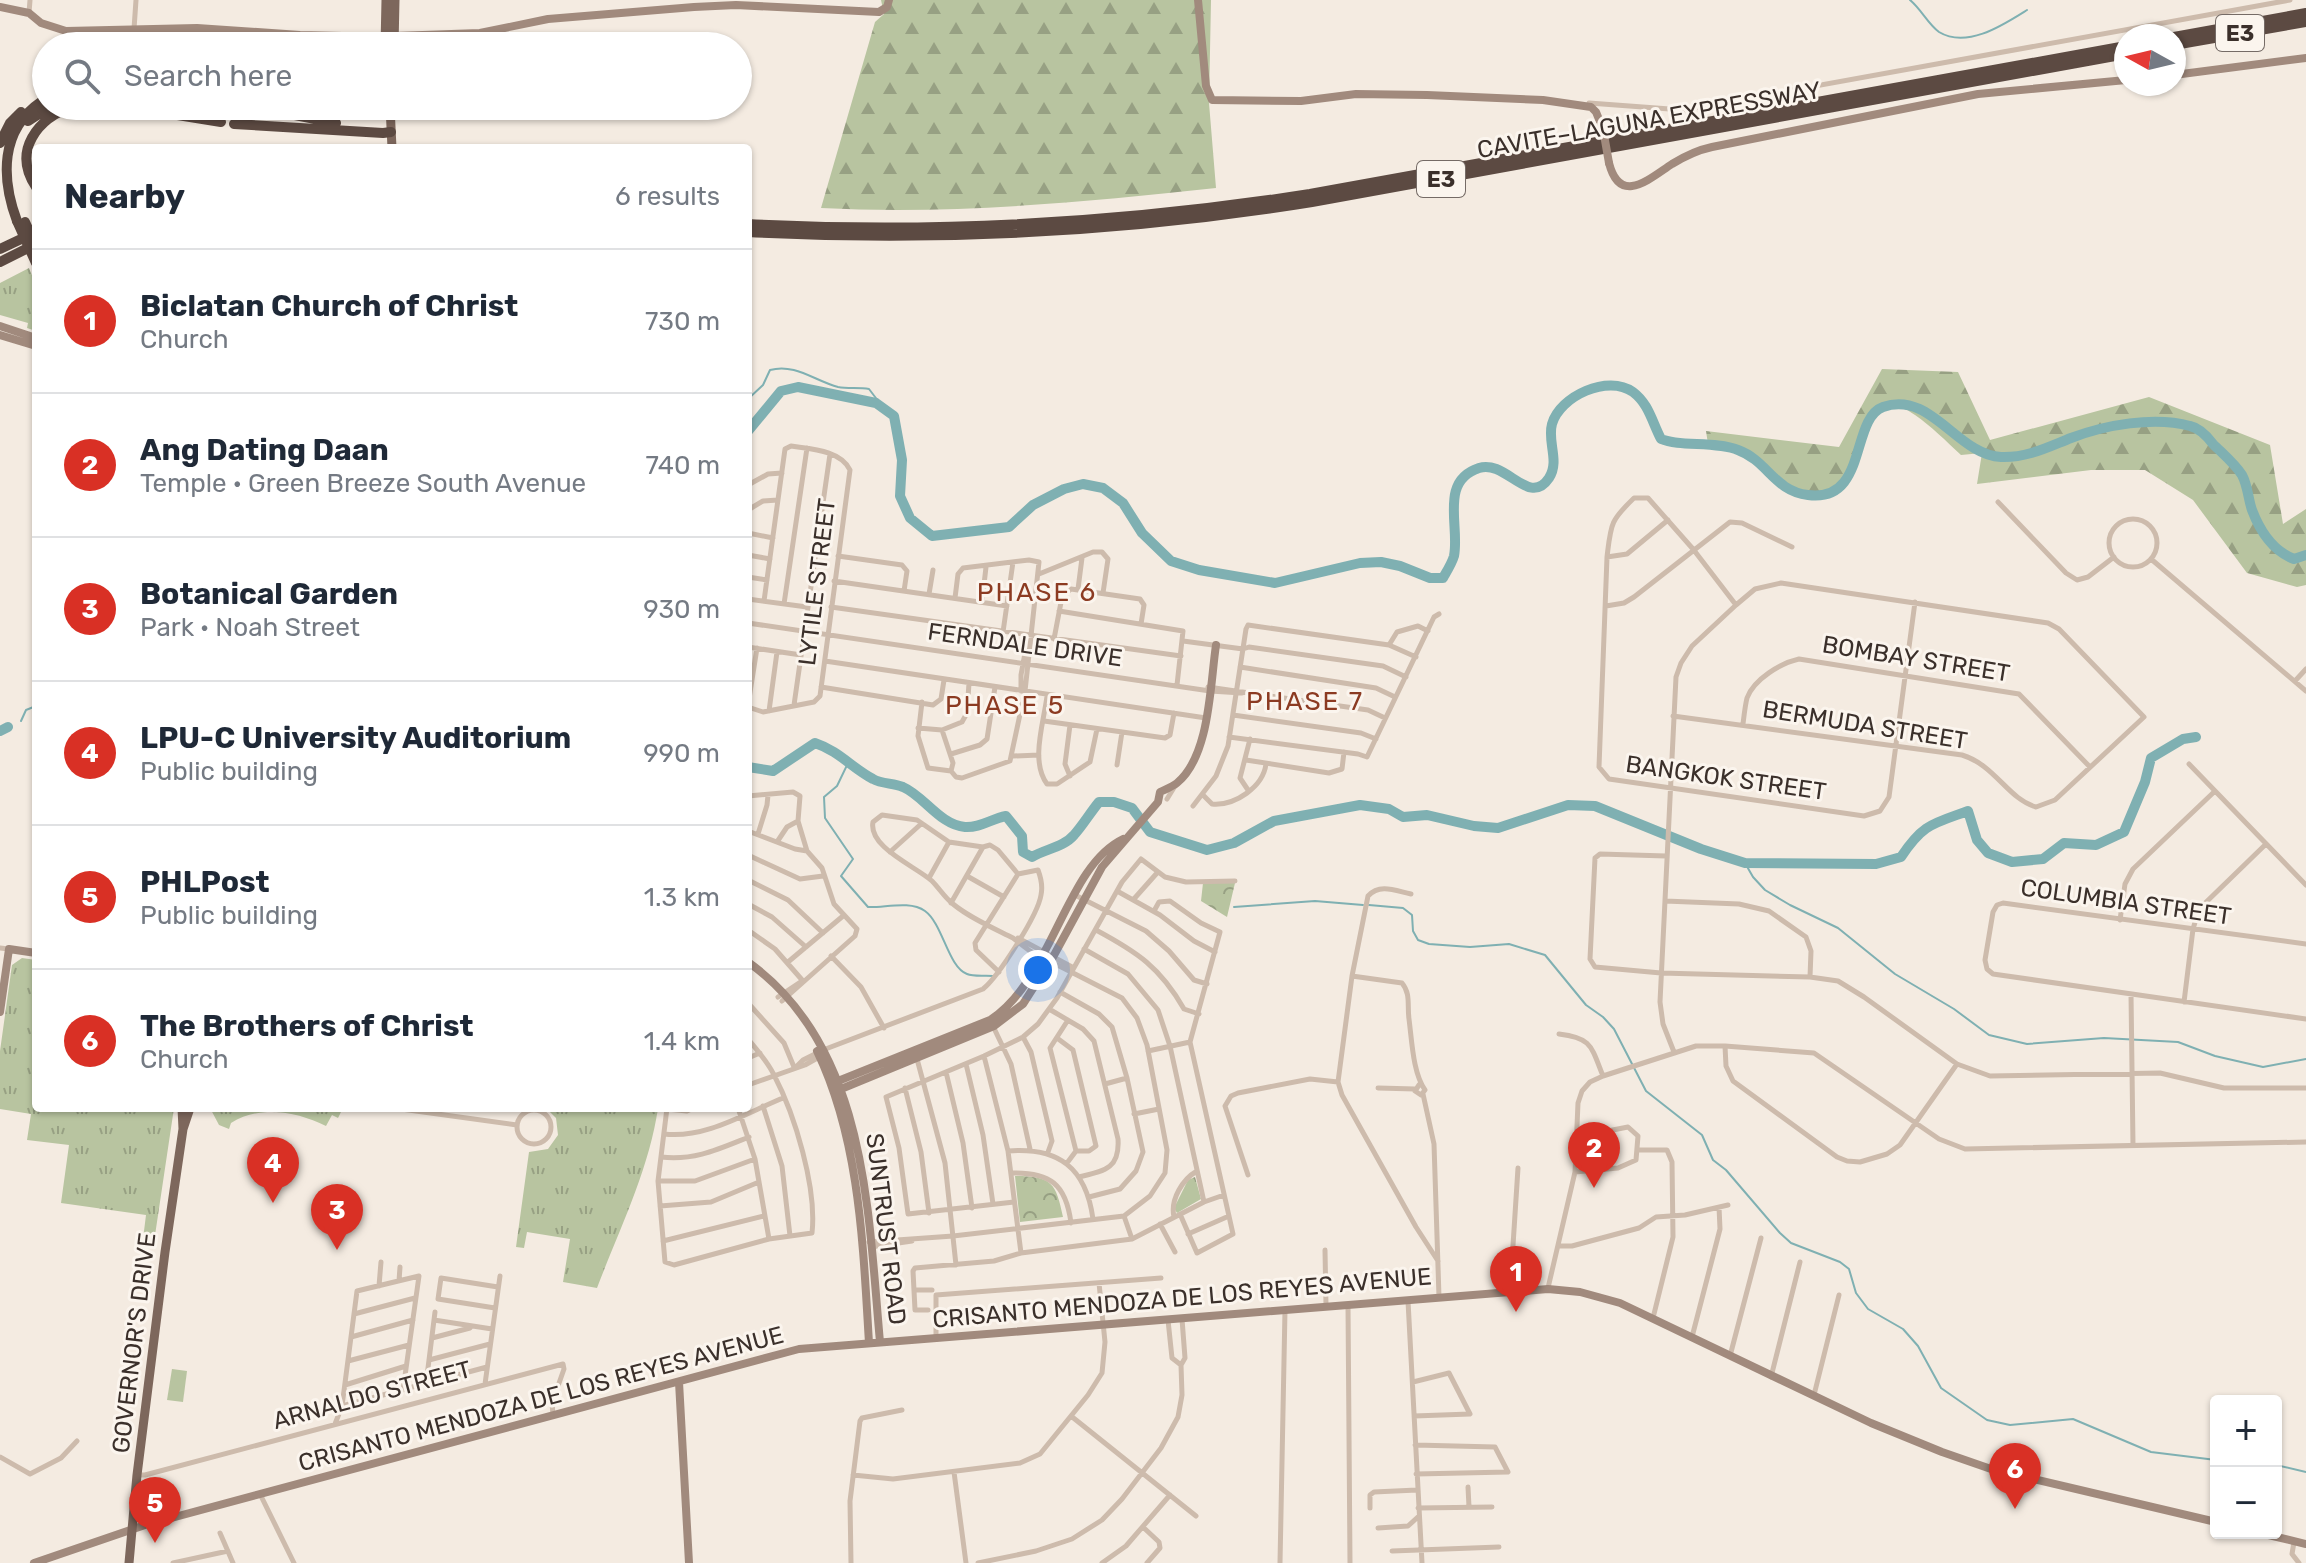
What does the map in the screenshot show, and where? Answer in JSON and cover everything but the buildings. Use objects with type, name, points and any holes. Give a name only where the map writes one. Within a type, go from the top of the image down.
[{"type":"highway","name":"E3","points":[[2186,35],[2306,13]]},
{"type":"highway","name":"E3","points":[[2186,43],[2306,22]]},
{"type":"highway","name":"CAVITE–LAGUNA EXPRESSWAY","points":[[752,224],[967,228],[1101,220],[1217,208],[1310,194],[2114,48]]},
{"type":"highway","name":"CAVITE–LAGUNA EXPRESSWAY","points":[[752,232],[882,236],[1003,234],[1218,216],[1312,202],[2114,56]]},
{"type":"highway","points":[[0,143],[16,115],[32,109]]},
{"type":"highway","points":[[32,117],[14,152],[12,182],[20,220],[32,253]]},
{"type":"highway","points":[[32,177],[26,163],[32,136],[46,120]]},
{"type":"highway","points":[[209,120],[221,122]]},
{"type":"highway","points":[[325,120],[391,132]]},
{"type":"highway","points":[[234,124],[391,132]]},
{"type":"highway","points":[[20,220],[32,239]]},
{"type":"highway","points":[[0,249],[32,234]]},
{"type":"highway","points":[[0,262],[32,247]]},
{"type":"main road","points":[[386,0],[388,32]]},
{"type":"main road","points":[[390,32],[395,0]]},
{"type":"main road","points":[[391,120],[392,144]]},
{"type":"main road","name":"GOVERNOR'S DRIVE","points":[[182,1112],[183,1129]]},
{"type":"main road","name":"GOVERNOR'S DRIVE","points":[[129,1563],[137,1475],[183,1129],[189,1112]]},
{"type":"street","points":[[29,13],[30,0]]},
{"type":"street","points":[[134,29],[136,0]]},
{"type":"street","points":[[485,32],[548,19],[708,6],[879,12],[887,7],[889,0]]},
{"type":"street","points":[[1198,0],[1206,86],[1212,100],[1301,101],[1356,94],[1683,110],[2290,0]]},
{"type":"street","points":[[0,7],[29,13],[41,23],[66,31],[197,28],[256,32]]},
{"type":"street","points":[[2186,73],[2306,58]]},
{"type":"street","points":[[1563,102],[1594,109],[1603,129],[1612,175],[1618,182],[1638,186],[1686,156],[1712,147],[1978,94],[2114,81]]},
{"type":"street","points":[[0,326],[32,337]]},
{"type":"street","points":[[0,335],[32,345]]},
{"type":"street","points":[[752,708],[759,712],[794,705],[830,454],[788,446],[764,601]]},
{"type":"street","points":[[784,604],[807,448]]},
{"type":"street","name":"LYTILE STREET","points":[[794,705],[814,702],[820,696],[850,470],[845,462],[830,454]]},
{"type":"street","points":[[752,483],[768,474],[782,473]]},
{"type":"street","name":"BANGKOK STREET","points":[[1736,605],[1648,498],[1634,498],[1612,522],[1607,557],[1599,767],[1603,776],[1670,789],[1873,815],[1885,806],[1889,797],[1915,602]]},
{"type":"street","points":[[752,508],[763,501],[778,500]]},
{"type":"street","points":[[1998,502],[2066,573],[2077,580],[2088,577],[2114,557]]},
{"type":"street","points":[[2130,519],[2145,523],[2156,535],[2151,559],[2139,566],[2132,567],[2114,557],[2109,542],[2111,534],[2122,522],[2130,519]]},
{"type":"street","points":[[1607,557],[1627,554],[1668,520]]},
{"type":"street","points":[[1606,606],[1624,603],[1634,597],[1730,522],[1792,547]]},
{"type":"street","points":[[752,534],[773,538]]},
{"type":"street","points":[[1038,575],[1098,551],[1107,555],[1103,593]]},
{"type":"street","points":[[752,556],[770,559]]},
{"type":"street","points":[[838,556],[902,565],[907,571],[904,591]]},
{"type":"street","points":[[1074,589],[1082,558]]},
{"type":"street","points":[[2151,559],[2306,691]]},
{"type":"street","points":[[942,730],[951,754],[951,771],[956,777],[962,778],[1006,763],[1013,756],[1039,566],[1035,561],[1013,562],[960,570],[955,598]]},
{"type":"street","points":[[1003,632],[1013,562]]},
{"type":"street","points":[[982,602],[986,567]]},
{"type":"street","points":[[929,594],[933,570]]},
{"type":"street","points":[[752,578],[767,580]]},
{"type":"street","points":[[834,581],[1007,606]]},
{"type":"street","points":[[1674,1052],[1661,1014],[1661,973],[1673,716],[1676,677],[1681,663],[1692,646],[1755,589],[1781,583],[1915,602]]},
{"type":"street","points":[[1054,639],[1064,593],[1074,589],[1143,602],[1141,624]]},
{"type":"street","points":[[752,600],[807,607]]},
{"type":"street","name":"BERMUDA STREET","points":[[1673,716],[1972,758],[2027,804],[2036,807],[2055,800],[2144,717],[2059,629],[2048,623],[1915,602]]},
{"type":"street","points":[[831,607],[1181,656]]},
{"type":"street","points":[[1059,611],[1183,631],[1177,685]]},
{"type":"street","points":[[1229,737],[1367,757],[1434,617],[1439,614]]},
{"type":"street","name":"FERNDALE DRIVE","points":[[752,624],[827,634],[830,637],[841,636],[1368,710],[1385,718]]},
{"type":"street","points":[[1193,806],[1223,761],[1248,625],[1389,645],[1416,657]]},
{"type":"street","points":[[1389,645],[1397,632],[1418,626],[1428,631]]},
{"type":"street","points":[[1183,641],[1383,666],[1406,677]]},
{"type":"street","points":[[836,1087],[992,1023],[1018,997],[1048,957],[1102,867],[1160,802],[1160,792],[1175,786],[1196,758],[1206,718],[1216,645]]},
{"type":"street","points":[[752,647],[801,655]]},
{"type":"street","points":[[752,680],[757,648]]},
{"type":"street","points":[[769,711],[777,652]]},
{"type":"street","name":"BOMBAY STREET","points":[[1743,724],[1751,690],[1770,672],[1799,659],[2019,694],[2090,767]]},
{"type":"street","points":[[825,661],[1206,718]]},
{"type":"street","points":[[1240,667],[1376,688],[1395,697]]},
{"type":"street","points":[[2295,681],[2306,669]]},
{"type":"street","points":[[821,687],[933,705],[939,702],[944,680]]},
{"type":"street","points":[[918,728],[942,730],[965,719],[969,683]]},
{"type":"street","points":[[951,754],[980,745],[987,739],[995,687]]},
{"type":"street","points":[[1047,696],[1039,755],[1045,782],[1057,784],[1090,762],[1097,729]]},
{"type":"street","points":[[922,702],[918,728],[928,768],[951,771]]},
{"type":"street","points":[[1044,721],[1165,738],[1170,735],[1174,713]]},
{"type":"street","points":[[1233,715],[1361,733],[1376,739]]},
{"type":"street","points":[[1070,725],[1065,764],[1070,776]]},
{"type":"street","points":[[1117,765],[1122,732]]},
{"type":"street","points":[[1248,790],[1240,778],[1250,739]]},
{"type":"street","points":[[1246,760],[1329,773],[1342,769],[1344,752]]},
{"type":"street","points":[[1013,756],[1039,755]]},
{"type":"street","points":[[1203,795],[1212,804],[1229,803],[1262,780],[1267,764]]},
{"type":"street","points":[[2189,764],[2306,885]]},
{"type":"street","points":[[2120,920],[2125,884],[2133,869],[2214,792]]},
{"type":"street","points":[[752,796],[796,793],[800,800],[798,821],[807,851],[822,868],[830,898],[855,926],[857,933],[782,998]]},
{"type":"street","points":[[758,834],[768,795]]},
{"type":"street","points":[[866,1245],[1124,1216],[1150,1196],[1165,1173],[1167,1150],[1148,1051],[1137,1018],[1122,998],[951,903],[929,878],[890,852],[873,833],[873,822],[876,817],[910,818],[949,842],[983,847],[990,845],[1018,874]]},
{"type":"street","points":[[777,842],[787,827],[798,821]]},
{"type":"street","points":[[890,852],[921,824]]},
{"type":"street","points":[[752,832],[807,851]]},
{"type":"street","points":[[1048,957],[1075,895],[1096,862],[1112,845],[1124,839]]},
{"type":"street","points":[[929,878],[949,842]]},
{"type":"street","points":[[2184,1002],[2193,929],[2203,904],[2266,844]]},
{"type":"street","points":[[951,903],[983,847]]},
{"type":"street","points":[[1666,856],[1600,854],[1595,858],[1591,962],[1599,968],[1810,977],[1838,981],[1957,1064],[1990,1076],[2170,1074],[2235,1089],[2306,1088]]},
{"type":"street","points":[[752,857],[800,879],[823,876]]},
{"type":"street","points":[[1014,1202],[911,1215],[907,1212],[899,1148],[885,1099],[887,1095],[984,1056],[1023,1037],[1038,1024],[1060,992],[1117,891],[1141,859],[1157,873],[1186,882],[1235,881]]},
{"type":"street","points":[[752,1083],[983,989],[999,972],[1039,903],[1042,889],[1038,870],[1018,874],[975,947],[999,972]]},
{"type":"street","points":[[1133,900],[1157,873]]},
{"type":"street","points":[[967,876],[1004,897]]},
{"type":"street","points":[[752,882],[788,900],[823,933]]},
{"type":"street","points":[[1411,894],[1382,888],[1368,896],[1352,976],[1338,1082],[1342,1095],[1438,1261]]},
{"type":"street","points":[[1117,891],[1154,911],[1194,941],[1215,952]]},
{"type":"street","points":[[1075,895],[1146,931],[1169,951],[1194,980],[1207,984]]},
{"type":"street","points":[[1154,911],[1162,900],[1170,901],[1220,932],[1190,1042],[1233,1234],[1197,1253],[1171,1208],[1186,1177],[1197,1171]]},
{"type":"street","points":[[1665,901],[1739,904],[1769,911],[1806,937],[1811,951],[1810,977]]},
{"type":"street","name":"COLUMBIA STREET","points":[[2306,944],[2000,903],[1993,912],[1985,965],[1993,974],[2306,1019]]},
{"type":"street","points":[[752,906],[772,917],[806,947]]},
{"type":"street","points":[[788,962],[843,916]]},
{"type":"street","points":[[1096,930],[1135,951],[1172,987],[1184,1009],[1199,1014]]},
{"type":"street","points":[[752,933],[768,943],[803,981]]},
{"type":"street","points":[[0,1012],[4,948],[32,952]]},
{"type":"street","points":[[1084,949],[1128,974],[1158,1010],[1170,1046],[1204,1202]]},
{"type":"street","points":[[831,956],[861,987],[884,1028]]},
{"type":"street","name":"SUNTRUST ROAD","points":[[752,969],[782,998],[823,1052],[836,1087],[866,1245],[880,1342]]},
{"type":"street","points":[[1352,976],[1402,983],[1408,990],[1417,1094],[1423,1094],[1434,1144],[1439,1298]]},
{"type":"street","points":[[1060,992],[1099,1014],[1112,1027],[1143,1152],[1136,1171],[1120,1189],[1089,1197]]},
{"type":"street","points":[[2131,994],[2133,1145]]},
{"type":"street","points":[[752,1007],[784,1043],[796,1066]]},
{"type":"street","points":[[1049,1009],[1083,1029],[1094,1041],[1119,1154],[1109,1168],[1079,1177]]},
{"type":"street","points":[[1068,1020],[1050,1048],[1076,1151]]},
{"type":"street","points":[[992,1023],[1005,1046],[1015,1079],[1030,1149]]},
{"type":"street","points":[[1559,1034],[1587,1041],[1603,1076]]},
{"type":"street","points":[[1023,1037],[1031,1052],[1052,1141],[1048,1152]]},
{"type":"street","points":[[1057,1038],[1073,1050],[1096,1146],[1089,1151],[1076,1151]]},
{"type":"street","points":[[1148,1051],[1190,1042]]},
{"type":"street","points":[[667,1112],[658,1181],[665,1262],[674,1265],[769,1239],[810,1235],[813,1227],[805,1164],[774,1074],[752,1044]]},
{"type":"street","points":[[1548,1289],[1575,1172],[1578,1103],[1582,1091],[1590,1082],[1603,1076],[1696,1046],[1819,1055],[1939,1139],[1965,1149],[2306,1142]]},
{"type":"street","points":[[1725,1046],[1726,1066],[1733,1081],[1847,1161],[1860,1162],[1887,1154],[1900,1145],[1957,1064]]},
{"type":"street","points":[[752,1056],[760,1053]]},
{"type":"street","points":[[916,1055],[945,1163],[956,1265]]},
{"type":"street","points":[[984,1056],[1008,1151],[1021,1253]]},
{"type":"street","points":[[966,1064],[983,1135],[993,1205]]},
{"type":"street","points":[[946,1072],[963,1143],[972,1208]]},
{"type":"street","points":[[1105,1084],[1127,1078]]},
{"type":"street","points":[[1248,1175],[1225,1106],[1231,1096],[1310,1079],[1338,1082]]},
{"type":"street","points":[[1378,1088],[1417,1087]]},
{"type":"street","points":[[905,1088],[921,1152],[929,1213]]},
{"type":"street","points":[[752,1111],[783,1098]]},
{"type":"street","points":[[763,1106],[782,1166],[790,1236]]},
{"type":"street","points":[[1134,1114],[1159,1109]]},
{"type":"street","points":[[423,1112],[517,1125]]},
{"type":"street","points":[[526,1112],[517,1125],[519,1135],[527,1142],[537,1143],[544,1140],[549,1131],[549,1121],[540,1112]]},
{"type":"street","points":[[740,1112],[755,1159],[769,1239]]},
{"type":"street","points":[[664,1134],[689,1135],[750,1112]]},
{"type":"street","points":[[1575,1172],[1618,1168],[1636,1160],[1638,1150],[1638,1136],[1628,1127],[1577,1137]]},
{"type":"street","points":[[661,1157],[682,1159],[700,1156],[749,1137]]},
{"type":"street","points":[[1008,1151],[1030,1149],[1048,1152],[1067,1163],[1079,1177],[1089,1197],[1093,1219]]},
{"type":"street","points":[[1638,1150],[1670,1151],[1672,1162],[1673,1237],[1653,1319]]},
{"type":"street","points":[[1067,1163],[1076,1151]]},
{"type":"street","points":[[658,1181],[695,1181],[755,1159]]},
{"type":"street","points":[[1510,1292],[1518,1168]]},
{"type":"street","points":[[1011,1173],[1044,1176],[1062,1190],[1069,1203],[1071,1223]]},
{"type":"street","points":[[660,1206],[711,1202],[759,1182]]},
{"type":"street","points":[[928,1310],[916,1311],[913,1269],[994,1261],[1021,1253],[1132,1239],[1224,1195]]},
{"type":"street","points":[[1558,1246],[1572,1246],[1639,1228],[1656,1217],[1671,1217],[1728,1205]]},
{"type":"street","points":[[1692,1337],[1720,1229],[1719,1207]]},
{"type":"street","points":[[663,1241],[764,1216]]},
{"type":"street","points":[[1124,1216],[1132,1239]]},
{"type":"street","points":[[1188,1234],[1229,1216]]},
{"type":"street","points":[[1160,1224],[1175,1252]]},
{"type":"street","points":[[1730,1356],[1761,1238]]},
{"type":"street","name":"SUNTRUST ROAD","points":[[866,1245],[869,1343]]},
{"type":"street","points":[[1325,1250],[1326,1306]]},
{"type":"street","points":[[379,1286],[381,1262]]},
{"type":"street","points":[[1771,1377],[1800,1262]]},
{"type":"street","points":[[399,1281],[400,1267]]},
{"type":"street","points":[[335,1424],[342,1406],[357,1291],[419,1276],[403,1390]]},
{"type":"street","points":[[485,1384],[500,1276]]},
{"type":"street","points":[[495,1308],[438,1299],[441,1278],[498,1287]]},
{"type":"street","points":[[936,1338],[936,1295],[1161,1278]]},
{"type":"street","points":[[853,1475],[893,1479],[1020,1463],[1033,1458],[1047,1447],[1102,1373],[1105,1359],[1099,1283]]},
{"type":"street","name":"CRISANTO MENDOZA DE LOS REYES AVENUE","points":[[34,1563],[131,1530],[799,1349],[1548,1289],[1594,1295],[1620,1303],[1771,1377],[1908,1439],[1991,1469],[2210,1521]]},
{"type":"street","points":[[914,1290],[932,1290]]},
{"type":"street","points":[[1814,1396],[1839,1295]]},
{"type":"street","points":[[354,1314],[416,1298]]},
{"type":"street","points":[[1408,1301],[1422,1563]]},
{"type":"street","points":[[1348,1305],[1350,1563]]},
{"type":"street","points":[[1280,1563],[1285,1310]]},
{"type":"street","points":[[426,1384],[435,1312]]},
{"type":"street","points":[[978,1563],[1036,1551],[1080,1535],[1112,1510],[1172,1432],[1178,1417],[1182,1395],[1181,1365],[1185,1358],[1182,1319]]},
{"type":"street","points":[[351,1337],[413,1320]]},
{"type":"street","points":[[434,1320],[492,1329]]},
{"type":"street","points":[[1168,1320],[1172,1358],[1181,1365]]},
{"type":"street","points":[[432,1338],[475,1326]]},
{"type":"street","points":[[429,1360],[490,1344]]},
{"type":"street","points":[[348,1361],[409,1345]]},
{"type":"street","name":"ARNALDO STREET","points":[[137,1475],[563,1364],[552,1403],[553,1416]]},
{"type":"street","points":[[345,1385],[406,1366]]},
{"type":"street","points":[[342,1406],[487,1367]]},
{"type":"street","points":[[1413,1382],[1449,1373],[1470,1414],[1414,1416]]},
{"type":"street","points":[[679,1382],[689,1563]]},
{"type":"street","points":[[851,1563],[849,1513],[860,1421],[902,1410]]},
{"type":"street","points":[[1071,1416],[1196,1516]]},
{"type":"street","points":[[0,1457],[30,1474],[63,1456],[77,1441]]},
{"type":"street","points":[[1415,1445],[1495,1447],[1508,1472],[1416,1474]]},
{"type":"street","points":[[954,1472],[966,1563]]},
{"type":"street","points":[[1468,1487],[1469,1507]]},
{"type":"street","points":[[1370,1508],[1370,1495],[1374,1492],[1417,1490]]},
{"type":"street","points":[[1102,1563],[1144,1528],[1170,1495]]},
{"type":"street","points":[[261,1496],[294,1563]]},
{"type":"street","points":[[1418,1508],[1492,1507]]},
{"type":"street","points":[[1378,1528],[1408,1526],[1419,1516]]},
{"type":"street","points":[[1144,1528],[1159,1542],[1160,1548],[1147,1563]]},
{"type":"street","points":[[220,1533],[233,1563]]},
{"type":"street","points":[[2282,1538],[2306,1544]]},
{"type":"street","points":[[2294,1541],[2292,1554],[2299,1563]]},
{"type":"street","points":[[1392,1551],[1499,1547]]},
{"type":"street","points":[[173,1563],[228,1551]]},
{"type":"green space","points":[[881,0],[1211,0],[1209,103],[1216,188],[969,208],[821,208],[875,22],[884,14]]},
{"type":"green space","points":[[29,268],[32,275],[32,330],[27,328],[28,323],[0,315],[0,283]]},
{"type":"green space","points":[[1882,369],[1958,372],[1990,440],[2149,397],[2270,445],[2283,524],[2306,509],[2306,585],[2297,587],[2247,573],[2193,500],[2145,470],[2091,470],[1977,484],[1982,453],[1961,455],[1921,419],[1895,406],[1882,408],[1872,419],[1849,474],[1838,488],[1821,495],[1808,496],[1789,490],[1749,456],[1708,444],[1706,431],[1839,447]]},
{"type":"green space","points":[[1203,883],[1235,883],[1227,917],[1201,901]]},
{"type":"green space","points":[[22,958],[32,959],[32,1112],[173,1112],[154,1242],[143,1239],[146,1215],[61,1203],[69,1145],[27,1140],[31,1114],[0,1109],[0,1051],[12,965]]},
{"type":"green space","points":[[212,1112],[266,1112],[242,1117],[231,1123],[229,1129],[219,1125]]},
{"type":"green space","points":[[278,1112],[341,1112],[338,1118],[332,1115],[326,1126]]},
{"type":"green space","points":[[550,1112],[657,1112],[641,1177],[597,1288],[563,1282],[570,1239],[527,1232],[524,1248],[516,1247],[529,1152],[548,1149],[558,1135],[556,1118]]},
{"type":"green space","points":[[1015,1176],[1037,1178],[1050,1184],[1058,1196],[1063,1217],[1020,1222]]},
{"type":"green space","points":[[1195,1177],[1201,1199],[1177,1213],[1174,1208],[1188,1180]]},
{"type":"green space","points":[[172,1369],[187,1371],[183,1402],[167,1400]]},
{"type":"waterway","points":[[1910,0],[1939,32],[1961,38],[1984,33],[2027,10]]},
{"type":"waterway","points":[[752,395],[763,385],[770,370],[779,368],[838,387],[869,389],[885,410]]},
{"type":"waterway","points":[[752,426],[781,391],[798,387],[876,403],[894,416],[902,460],[900,496],[910,518],[932,536],[1009,527],[1033,505],[1064,489],[1083,484],[1103,488],[1123,503],[1142,533],[1171,561],[1199,570],[1275,583],[1360,563],[1381,562],[1430,578],[1443,578],[1454,556],[1454,506],[1459,483],[1467,474],[1489,467],[1525,486],[1541,486],[1552,472],[1551,431],[1557,414],[1575,397],[1598,387],[1611,385],[1633,392],[1647,408],[1661,439],[1738,450],[1757,461],[1787,488],[1808,495],[1827,494],[1840,486],[1849,474],[1866,427],[1873,415],[1883,407],[1900,404],[1916,407],[1971,446],[1985,454],[2001,457],[2029,454],[2084,433],[2114,426],[2145,422],[2176,423],[2203,433],[2242,475],[2252,510],[2268,539],[2294,559],[2306,555]]},
{"type":"waterway","points":[[21,721],[26,710],[32,708]]},
{"type":"waterway","points":[[0,731],[8,727]]},
{"type":"waterway","points":[[752,768],[773,771],[815,743],[831,750],[873,779],[911,791],[940,816],[956,825],[976,826],[1006,816],[1022,836],[1023,852],[1032,857],[1070,839],[1099,802],[1114,802],[1132,808],[1150,832],[1207,850],[1234,843],[1274,821],[1360,805],[1389,809],[1403,817],[1427,815],[1498,828],[1568,805],[1595,806],[1701,849],[1745,863],[1876,864],[1901,857],[1929,826],[1968,811],[1977,840],[1988,853],[2012,862],[2043,859],[2064,843],[2096,845],[2124,832],[2145,782],[2151,758],[2183,739],[2196,737]]},
{"type":"waterway","points":[[849,761],[837,786],[824,797],[825,818],[853,859],[841,876],[868,907],[905,905],[925,911],[960,970],[970,975],[993,976]]},
{"type":"waterway","points":[[1745,863],[1765,890],[1838,928],[1895,974],[1954,1009],[1989,1035],[2027,1044],[2104,1038],[2178,1042],[2215,1056],[2263,1067],[2306,1059]]},
{"type":"waterway","points":[[1234,907],[1315,901],[1363,905]]},
{"type":"waterway","points":[[1369,905],[1403,908],[1412,915],[1413,931],[1418,940],[1429,944],[1470,947],[1509,944],[1545,955],[1586,1005],[1614,1029],[1646,1091],[1702,1135],[1713,1160],[1726,1170],[1780,1233],[1791,1243],[1840,1262],[1849,1269],[1856,1293],[1868,1309],[1903,1329],[1918,1346],[1941,1388],[1987,1420],[2010,1425],[2073,1419],[2151,1452],[2210,1459]]},
{"type":"waterway","points":[[2282,1466],[2306,1472]]},
{"type":"place","name":"Ang Dating Daan","points":[[1594,1188]]},
{"type":"place","name":"LPU-C University Auditorium","points":[[273,1203]]},
{"type":"place","name":"Botanical Garden","points":[[337,1250]]},
{"type":"place","name":"Biclatan Church of Christ","points":[[1516,1312]]},
{"type":"place","name":"The Brothers of Christ","points":[[2015,1509]]},
{"type":"place","name":"PHLPost","points":[[155,1543]]},
{"type":"district","name":"PHASE 6","points":[[1037,592]]},
{"type":"district","name":"PHASE 7","points":[[1305,701]]},
{"type":"district","name":"PHASE 5","points":[[1005,705]]}]
